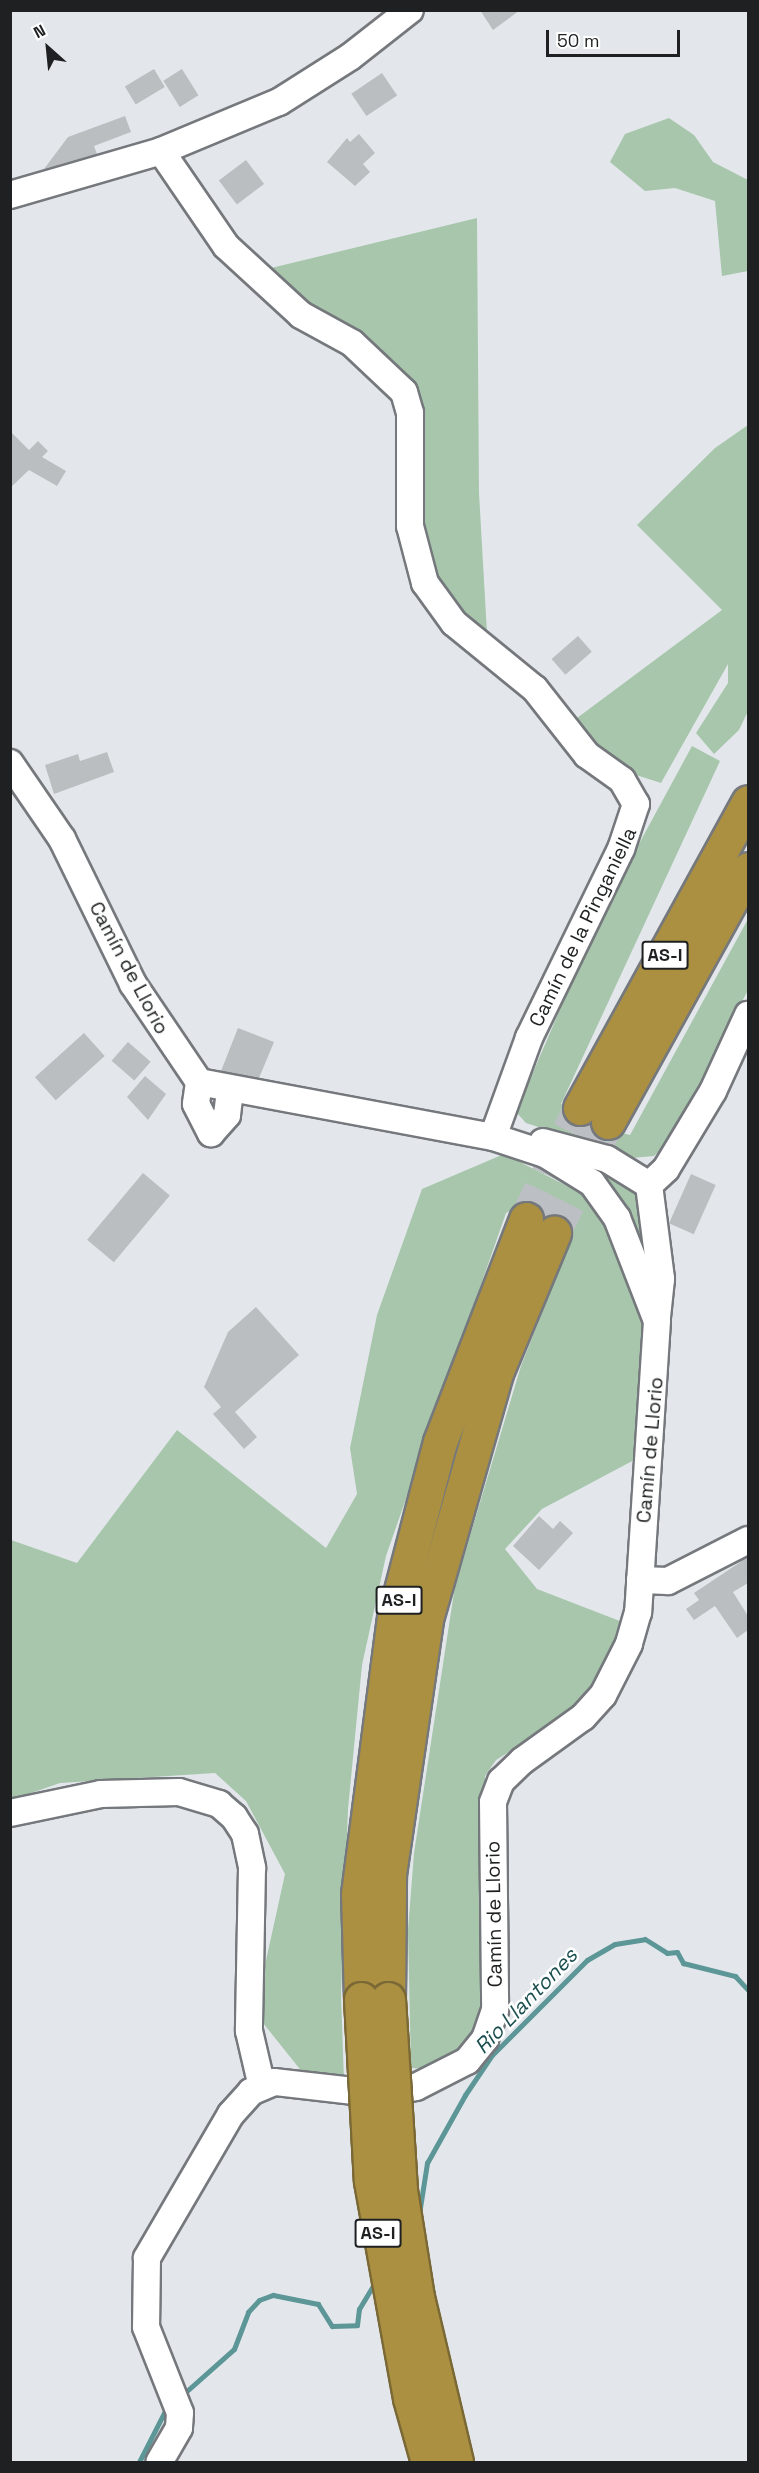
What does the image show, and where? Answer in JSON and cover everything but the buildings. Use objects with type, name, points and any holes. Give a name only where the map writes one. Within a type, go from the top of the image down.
[{"type":"highway","name":"AS-I","points":[[748,802],[594,1115],[748,869]]},
{"type":"highway","name":"AS-I","points":[[428,2463],[410,2398],[371,2181],[375,1999],[389,1874],[426,1619],[540,1226]]},
{"type":"highway","name":"AS-I","points":[[375,1999],[400,2190],[417,2297],[456,2463]]},
{"type":"street","points":[[10,195],[161,151],[279,102],[351,57],[410,10]]},
{"type":"street","name":"Camín de la Pinganiella","points":[[161,151],[226,246],[301,315],[346,339],[404,393],[410,413],[410,526],[425,583],[454,623],[535,689],[587,755],[622,780],[636,804],[621,849],[529,1038],[503,1140]]},
{"type":"street","name":"Camín de Llorio","points":[[10,763],[62,839],[133,984],[199,1082],[230,1090],[503,1140],[549,1142],[607,1160],[649,1185],[661,1279],[640,1580],[629,1644],[603,1695],[583,1717],[522,1761],[501,1782],[493,1802],[495,2010],[485,2039],[467,2061],[416,2087],[380,2094],[274,2082],[262,2087]]},
{"type":"street","points":[[649,1185],[666,1169],[713,1092],[748,1015]]},
{"type":"street","points":[[199,1082],[196,1104],[211,1133],[227,1115],[230,1090]]},
{"type":"street","name":"Camín de Llorio","points":[[503,1140],[545,1154],[592,1184],[617,1218],[657,1321]]},
{"type":"street","points":[[640,1580],[668,1581],[748,1540]]},
{"type":"street","points":[[10,1813],[101,1794],[179,1792],[219,1804],[234,1817],[245,1834],[252,1868],[249,2031],[262,2087],[231,2114],[147,2258],[146,2327],[175,2400],[179,2428],[159,2463]]},
{"type":"green space","points":[[669,118],[694,135],[713,162],[748,180],[748,271],[722,276],[715,201],[675,188],[645,191],[610,162],[625,134]]},
{"type":"green space","points":[[477,218],[479,493],[487,633],[462,619],[430,568],[418,533],[421,433],[334,325],[263,270]]},
{"type":"green space","points":[[748,425],[748,711],[739,730],[714,754],[696,733],[728,683],[728,664],[661,783],[633,774],[593,746],[573,721],[722,610],[637,525],[715,448]]},
{"type":"green space","points":[[692,746],[720,761],[561,1104],[573,1113],[593,1116],[602,1128],[630,1135],[748,919],[748,990],[668,1143],[654,1156],[632,1158],[526,1123],[516,1112],[601,914]]},
{"type":"green space","points":[[504,1154],[597,1201],[632,1282],[648,1338],[636,1459],[542,1509],[505,1549],[537,1589],[625,1623],[600,1683],[577,1710],[496,1760],[485,1776],[489,1995],[473,2041],[434,2069],[411,2068],[408,1930],[414,1853],[455,1586],[521,1366],[570,1242],[566,1234],[513,1209],[506,1213],[386,1556],[362,1665],[348,1809],[341,1994],[344,2081],[303,2073],[263,2023],[263,1974],[285,1874],[246,1801],[215,1773],[60,1783],[11,1800],[11,1540],[77,1563],[177,1430],[326,1548],[357,1494],[350,1448],[377,1315],[422,1189]]},
{"type":"green space","points":[[574,1159],[593,1161],[636,1186],[652,1287]]},
{"type":"waterway","name":"Rio Llantones","points":[[419,2214],[427,2163],[465,2095],[492,2055],[587,1960],[615,1944],[645,1939],[667,1953],[677,1952],[683,1963],[735,1976],[748,1990]]},
{"type":"waterway","name":"Rio Llantones","points":[[180,2397],[234,2349],[248,2312],[259,2300],[273,2295],[318,2304],[332,2326],[357,2325],[359,2309],[376,2281]]},
{"type":"waterway","name":"Rio Llantones","points":[[139,2462],[169,2403]]},
{"type":"tunnel","points":[[526,1219],[580,1108]]},
{"type":"tunnel","points":[[554,1233],[608,1122]]}]
